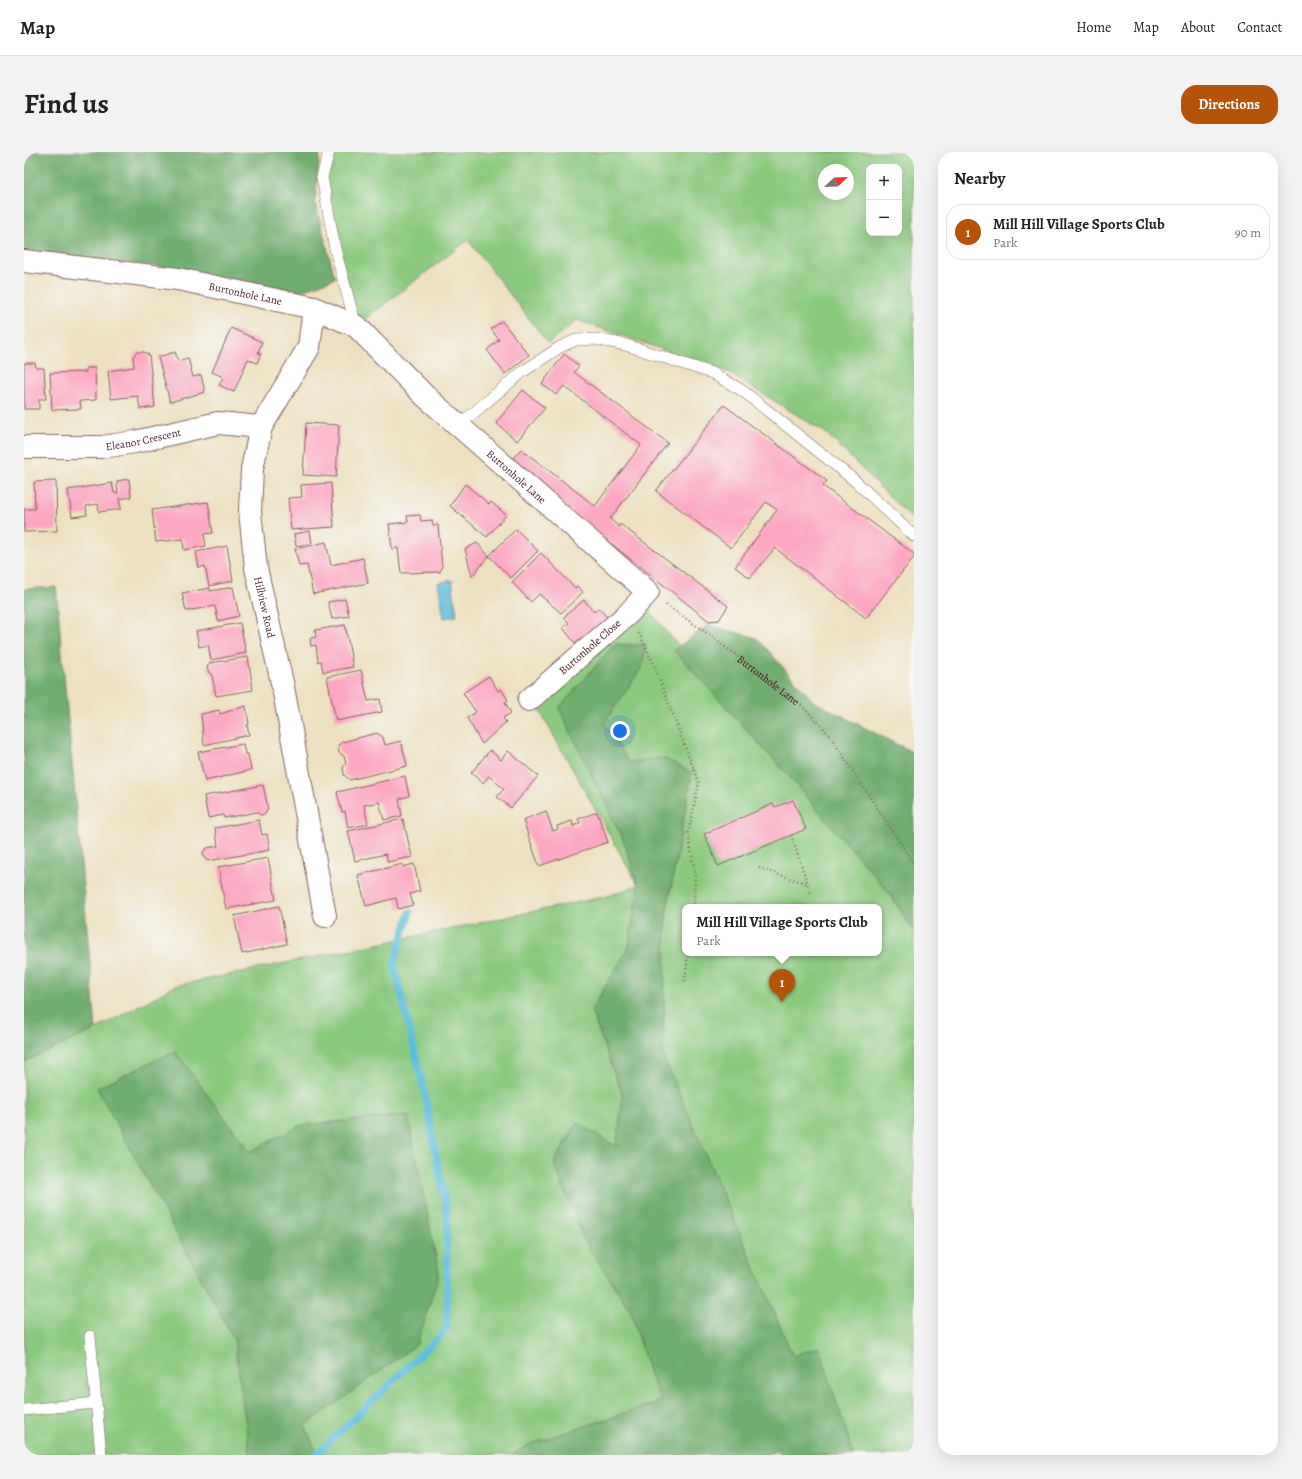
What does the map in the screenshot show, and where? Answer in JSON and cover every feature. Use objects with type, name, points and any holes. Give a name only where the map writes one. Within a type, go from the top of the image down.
[{"type":"street","name":"Burtonhole Lane","points":[[24,260],[178,279],[314,308],[356,326],[424,396],[648,592]]},
{"type":"street","name":"Hillview Road","points":[[314,308],[309,347],[261,427],[252,469],[250,512],[256,568],[283,687],[325,916]]},
{"type":"street","name":"Eleanor Crescent","points":[[24,447],[102,447],[135,442],[218,423],[261,427]]},
{"type":"street","name":"Burtonhole Close","points":[[529,700],[629,613],[648,592]]},
{"type":"lane","points":[[330,152],[322,177],[335,249],[356,326]]},
{"type":"lane","points":[[458,426],[521,373],[560,347],[576,340],[595,339],[626,345],[712,373],[742,391],[854,480],[914,536]]},
{"type":"lane","points":[[90,1336],[101,1455]]},
{"type":"lane","points":[[24,1410],[96,1403]]},
{"type":"path","name":"Burtonhole Lane","points":[[648,592],[707,633],[800,704],[828,733],[914,864]]},
{"type":"path","points":[[629,613],[654,665],[699,783],[688,833],[695,874],[694,904]]},
{"type":"path","points":[[790,835],[810,894]]},
{"type":"path","points":[[759,868],[807,884]]},
{"type":"path","points":[[685,981],[688,956]]},
{"type":"green space","points":[[24,152],[320,152],[315,202],[335,278],[299,292],[178,269],[24,250]]},
{"type":"green space","points":[[329,152],[914,152],[914,521],[826,433],[728,372],[577,320],[548,343],[468,240],[356,326],[322,177]]},
{"type":"green space","points":[[56,587],[96,1029],[24,1062],[24,589]]},
{"type":"green space","points":[[641,601],[889,893],[914,931],[914,1455],[817,1455],[794,1408],[683,1455],[24,1455],[24,1062],[96,1029],[175,986],[608,896],[638,885],[536,704]]},
{"type":"green space","points":[[709,625],[757,638],[813,701],[912,752],[914,755],[914,931],[889,893],[793,781],[674,650]]},
{"type":"green space","points":[[615,644],[646,645],[642,667],[604,724],[629,762],[664,758],[692,773],[666,916],[663,1056],[793,1356],[819,1347],[854,1455],[780,1455],[778,1451],[763,1455],[512,1455],[531,1444],[661,1401],[651,1378],[631,1312],[584,1240],[554,1163],[577,1123],[616,1146],[623,1097],[591,1010],[629,947],[638,885],[625,844],[559,708]]},
{"type":"green space","points":[[175,1051],[250,1152],[301,1125],[408,1115],[439,1274],[417,1344],[305,1426],[318,1455],[250,1455],[234,1339],[97,1088]]},
{"type":"water","points":[[452,580],[457,616],[444,618],[438,583]]},
{"type":"building","points":[[502,321],[529,355],[505,374],[487,350],[499,340],[491,329]]},
{"type":"building","points":[[231,328],[262,342],[258,353],[261,354],[257,363],[248,359],[234,392],[219,385],[223,377],[212,372]]},
{"type":"building","points":[[137,352],[144,352],[149,355],[155,407],[140,409],[138,396],[111,399],[108,371],[134,367],[133,357]]},
{"type":"building","points":[[175,352],[178,361],[188,358],[193,377],[201,375],[205,392],[170,402],[158,357]]},
{"type":"building","points":[[564,354],[579,366],[574,372],[668,443],[610,519],[619,527],[620,524],[728,606],[719,620],[709,621],[509,463],[521,449],[595,506],[641,445],[564,386],[556,395],[542,384]]},
{"type":"building","points":[[24,363],[35,363],[36,368],[44,368],[46,399],[39,399],[39,409],[24,409]]},
{"type":"building","points":[[86,368],[95,368],[96,400],[80,401],[81,409],[52,410],[50,373],[86,372]]},
{"type":"building","points":[[523,390],[545,408],[517,441],[496,423]]},
{"type":"building","points":[[724,405],[827,481],[823,486],[914,554],[914,557],[866,618],[775,548],[750,578],[735,567],[777,510],[766,502],[731,548],[656,491]]},
{"type":"building","points":[[306,423],[339,425],[336,477],[303,475]]},
{"type":"building","points":[[129,479],[131,497],[119,499],[121,509],[99,512],[98,504],[86,506],[87,515],[72,517],[68,490],[112,483],[114,493],[118,493],[117,481]]},
{"type":"building","points":[[56,481],[57,531],[24,532],[24,509],[35,509],[34,482]]},
{"type":"building","points":[[331,483],[334,527],[291,530],[288,498],[302,497],[301,485]]},
{"type":"building","points":[[465,484],[489,504],[491,502],[506,515],[487,537],[450,506]]},
{"type":"building","points":[[208,502],[213,533],[204,534],[206,546],[184,550],[183,539],[156,542],[152,510]]},
{"type":"building","points":[[420,515],[421,521],[432,520],[433,525],[438,525],[442,566],[440,572],[401,573],[398,548],[392,549],[389,524],[408,522],[407,516]]},
{"type":"building","points":[[516,529],[538,551],[511,578],[489,556]]},
{"type":"building","points":[[310,531],[312,543],[296,546],[294,534]]},
{"type":"building","points":[[326,542],[331,565],[363,558],[368,583],[313,594],[307,565],[299,566],[295,549]]},
{"type":"building","points":[[477,543],[489,556],[472,576],[465,549]]},
{"type":"building","points":[[227,546],[233,581],[209,586],[205,566],[199,568],[196,552]]},
{"type":"building","points":[[541,553],[575,588],[577,586],[583,592],[561,613],[539,594],[531,602],[512,582]]},
{"type":"building","points":[[233,587],[239,616],[218,621],[215,606],[186,611],[182,593],[210,588],[210,591]]},
{"type":"building","points":[[345,599],[349,616],[332,619],[328,602]]},
{"type":"building","points":[[584,600],[594,612],[599,608],[609,620],[584,642],[581,638],[575,643],[563,628],[569,623],[564,617]]},
{"type":"building","points":[[240,623],[246,653],[211,660],[208,645],[199,647],[196,631]]},
{"type":"building","points":[[345,625],[353,667],[323,672],[321,661],[318,662],[316,645],[311,646],[310,638],[316,637],[315,630]]},
{"type":"building","points":[[248,657],[253,690],[216,696],[212,675],[209,673],[207,667],[210,663]]},
{"type":"building","points":[[361,670],[368,701],[380,699],[382,712],[336,721],[327,677]]},
{"type":"building","points":[[489,676],[498,691],[501,689],[508,700],[505,702],[511,713],[503,718],[506,722],[482,744],[467,718],[476,712],[463,693]]},
{"type":"building","points":[[246,706],[249,735],[204,745],[201,714],[219,710],[220,714]]},
{"type":"building","points":[[377,733],[383,737],[385,745],[401,741],[407,766],[350,780],[344,775],[343,767],[346,764],[344,756],[339,753],[338,745],[342,742]]},
{"type":"building","points":[[243,744],[245,754],[248,754],[251,770],[205,781],[198,752]]},
{"type":"building","points":[[490,750],[501,760],[508,751],[538,776],[511,808],[497,797],[504,789],[489,776],[483,783],[471,773]]},
{"type":"building","points":[[405,776],[409,796],[399,799],[402,816],[384,820],[379,802],[364,805],[368,824],[348,828],[345,811],[342,812],[337,792]]},
{"type":"building","points":[[263,785],[268,809],[265,814],[260,815],[257,812],[224,818],[223,815],[208,818],[204,796]]},
{"type":"building","points":[[793,800],[806,829],[718,866],[704,834],[773,804],[775,807]]},
{"type":"building","points":[[546,811],[553,831],[558,829],[557,826],[572,821],[573,826],[580,823],[578,819],[597,812],[608,842],[539,866],[523,820]]},
{"type":"building","points":[[403,819],[412,857],[388,862],[386,854],[355,861],[348,831]]},
{"type":"building","points":[[259,820],[262,835],[267,834],[270,850],[208,861],[204,858],[203,852],[207,848],[218,846],[215,828]]},
{"type":"building","points":[[268,858],[276,900],[226,909],[218,867]]},
{"type":"building","points":[[403,864],[403,867],[414,864],[420,891],[410,894],[413,905],[398,909],[396,898],[366,906],[358,875]]},
{"type":"building","points":[[279,906],[287,944],[242,954],[234,916]]},
{"type":"waterway","points":[[316,1455],[447,1329],[447,1214],[426,1099],[394,964],[410,912]]},
{"type":"place","name":"Mill Hill Village Sports Club","points":[[782,1002]]}]
